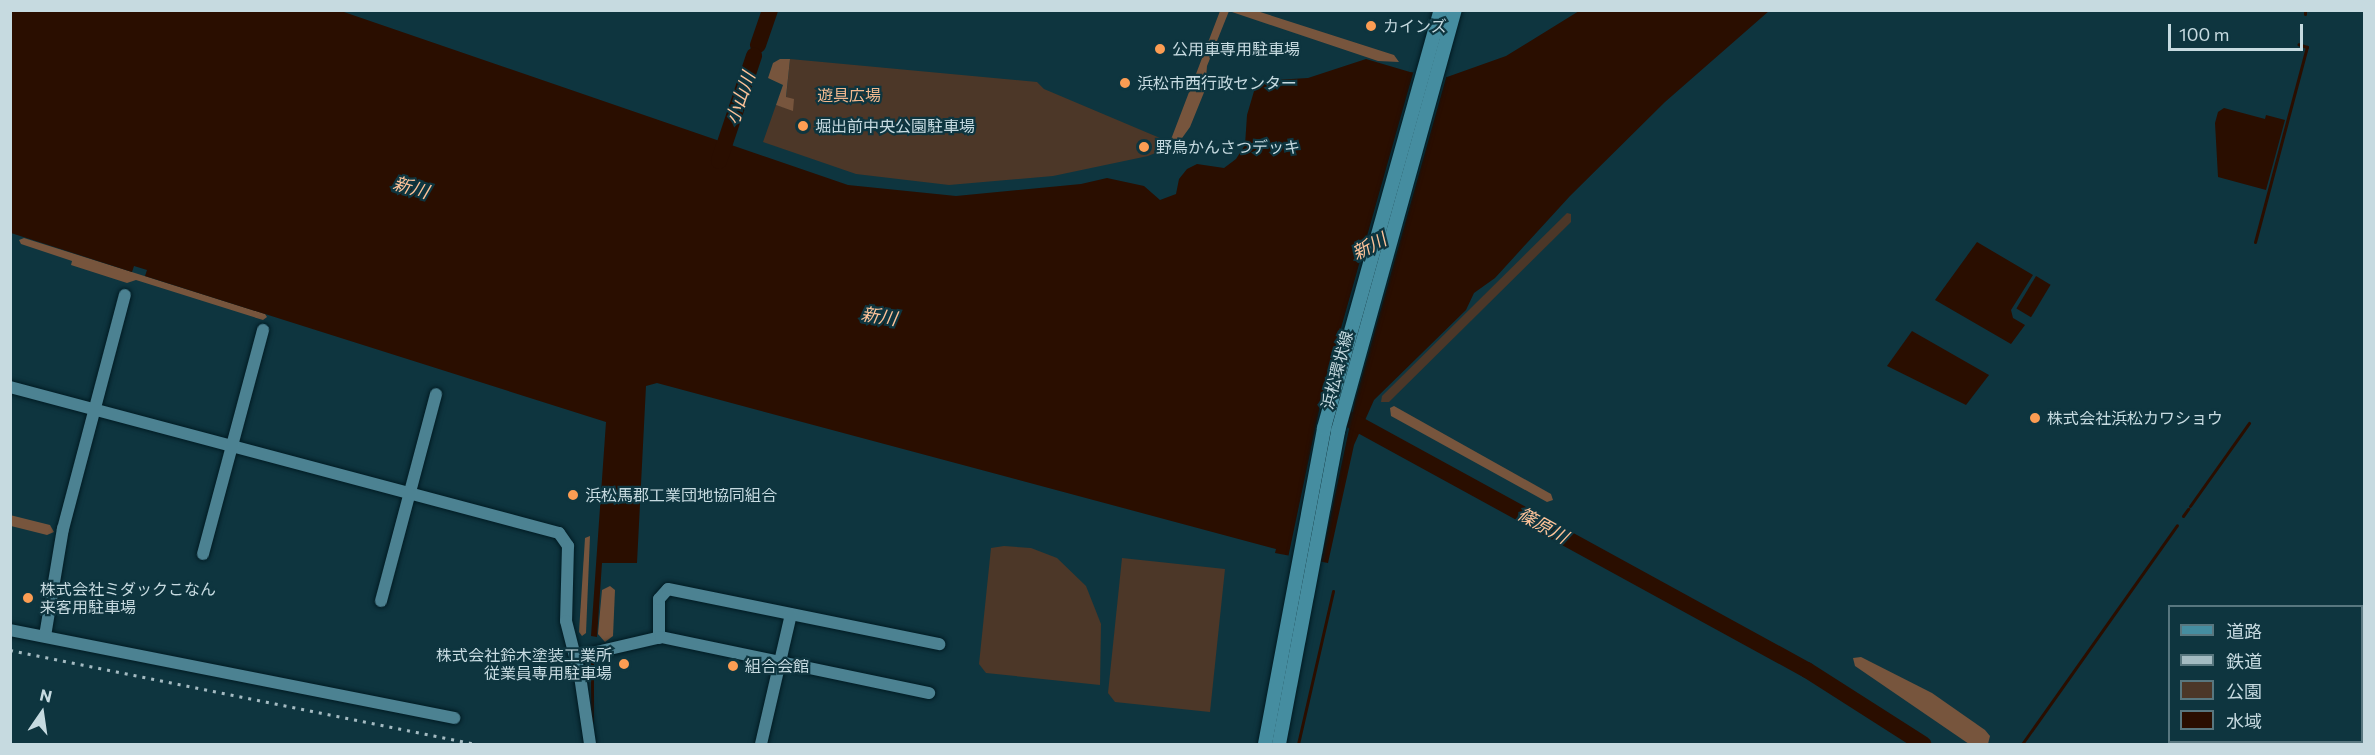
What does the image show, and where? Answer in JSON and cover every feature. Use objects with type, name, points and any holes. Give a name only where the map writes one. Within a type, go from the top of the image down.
[{"type":"main road","name":"浜松環状線","points":[[1265,744],[1303,568],[1433,62],[1441,10]]},
{"type":"main road","name":"浜松環状線","points":[[1433,62],[1455,10]]},
{"type":"main road","name":"浜松環状線","points":[[1279,744],[1303,568]]},
{"type":"street","points":[[45,636],[60,540],[125,295]]},
{"type":"street","points":[[203,554],[262,330]]},
{"type":"street","points":[[10,387],[562,535],[568,550],[566,621],[575,657],[590,744]]},
{"type":"street","points":[[381,601],[436,394]]},
{"type":"street","points":[[659,638],[659,599],[668,589],[939,644]]},
{"type":"street","points":[[761,744],[790,614]]},
{"type":"street","points":[[10,630],[454,718]]},
{"type":"street","points":[[575,657],[659,638],[929,693]]},
{"type":"green space","name":"遊具広場","points":[[790,59],[1037,82],[1044,89],[1167,141],[1160,151],[1148,156],[1053,176],[949,185],[856,174],[763,142],[776,105],[793,110],[786,98]]},
{"type":"green space","points":[[1567,213],[1571,214],[1571,222],[1389,402],[1381,402],[1382,396]]},
{"type":"green space","points":[[1004,546],[1031,548],[1057,558],[1086,586],[1101,624],[1100,685],[986,673],[979,664],[991,548]]},
{"type":"green space","points":[[1122,558],[1225,569],[1210,712],[1115,702],[1108,693]]},
{"type":"shaded area","points":[[1220,11],[1229,11],[1207,66],[1205,90],[1190,127],[1172,152],[1170,142]]},
{"type":"shaded area","points":[[1229,11],[1257,11],[1394,55],[1399,62],[1378,61]]},
{"type":"shaded area","points":[[780,59],[790,59],[786,97],[794,99],[793,111],[776,105],[783,85],[768,78],[773,63]]},
{"type":"shaded area","points":[[24,238],[265,314],[267,317],[263,320],[136,280],[127,283],[71,265],[72,261],[21,244],[19,240]]},
{"type":"shaded area","points":[[1394,406],[1551,494],[1553,500],[1547,502],[1391,416],[1390,408]]},
{"type":"shaded area","points":[[10,515],[50,525],[54,532],[47,535],[11,526]]},
{"type":"shaded area","points":[[590,536],[586,633],[582,636],[579,632],[585,538]]},
{"type":"shaded area","points":[[610,586],[615,590],[613,636],[605,642],[598,634],[602,590]]},
{"type":"shaded area","points":[[1861,657],[1932,693],[1985,730],[1990,736],[1988,744],[1969,744],[1855,666],[1853,658]]},
{"type":"water","name":"新川","points":[[11,11],[341,11],[848,185],[956,196],[1081,184],[1107,178],[1144,186],[1160,200],[1176,194],[1179,179],[1187,169],[1197,164],[1224,168],[1236,159],[1245,145],[1247,115],[1257,81],[1308,78],[1366,59],[1410,72],[1447,77],[1506,56],[1579,11],[1769,11],[1665,102],[1570,196],[1495,278],[1474,293],[1466,310],[1374,400],[1354,445],[1328,563],[1275,553],[1276,549],[657,383],[646,386],[637,563],[602,563],[597,637],[591,636],[606,422],[145,276],[147,270],[134,266],[132,272],[11,233]]},
{"type":"water","points":[[2224,108],[2265,119],[2266,115],[2285,120],[2266,190],[2218,177],[2215,123],[2218,112]]},
{"type":"water","points":[[1977,242],[2033,275],[2011,310],[2013,318],[2025,325],[2011,344],[1935,300]]},
{"type":"water","points":[[2036,276],[2051,285],[2031,317],[2016,309]]},
{"type":"water","points":[[1912,331],[1989,375],[1966,405],[1887,366]]},
{"type":"pier","points":[[1414,70],[1447,74],[1355,401],[1320,565],[1288,558],[1323,392]]},
{"type":"waterway","name":"小山川","points":[[758,45],[770,10]]},
{"type":"waterway","points":[[2255,242],[2307,47],[2298,44]]},
{"type":"waterway","name":"小山川","points":[[719,161],[754,56]]},
{"type":"waterway","name":"篠原川","points":[[1345,417],[1807,670],[1923,744]]},
{"type":"waterway","points":[[2190,506],[2249,423]]},
{"type":"waterway","points":[[2183,516],[2188,509]]},
{"type":"waterway","points":[[2022,744],[2177,525]]},
{"type":"waterway","points":[[1298,744],[1333,591]]},
{"type":"waterway","points":[[592,663],[592,721]]},
{"type":"railway","points":[[10,650],[475,744]]},
{"type":"place","name":"カインズ","points":[[1371,26]]},
{"type":"place","name":"公用車専用駐車場","points":[[1160,49]]},
{"type":"place","name":"浜松市西行政センター","points":[[1125,83]]},
{"type":"place","name":"堀出前中央公園駐車場","points":[[803,126]]},
{"type":"place","name":"野鳥かんさつデッキ","points":[[1144,147]]},
{"type":"place","name":"株式会社浜松カワショウ","points":[[2035,418]]},
{"type":"place","name":"浜松馬郡工業団地協同組合","points":[[573,495]]},
{"type":"place","name":"株式会社ミダックこなん 来客用駐車場","points":[[28,598]]},
{"type":"place","name":"株式会社鈴木塗装工業所 従業員専用駐車場","points":[[624,664]]},
{"type":"place","name":"組合会館","points":[[733,666]]}]
